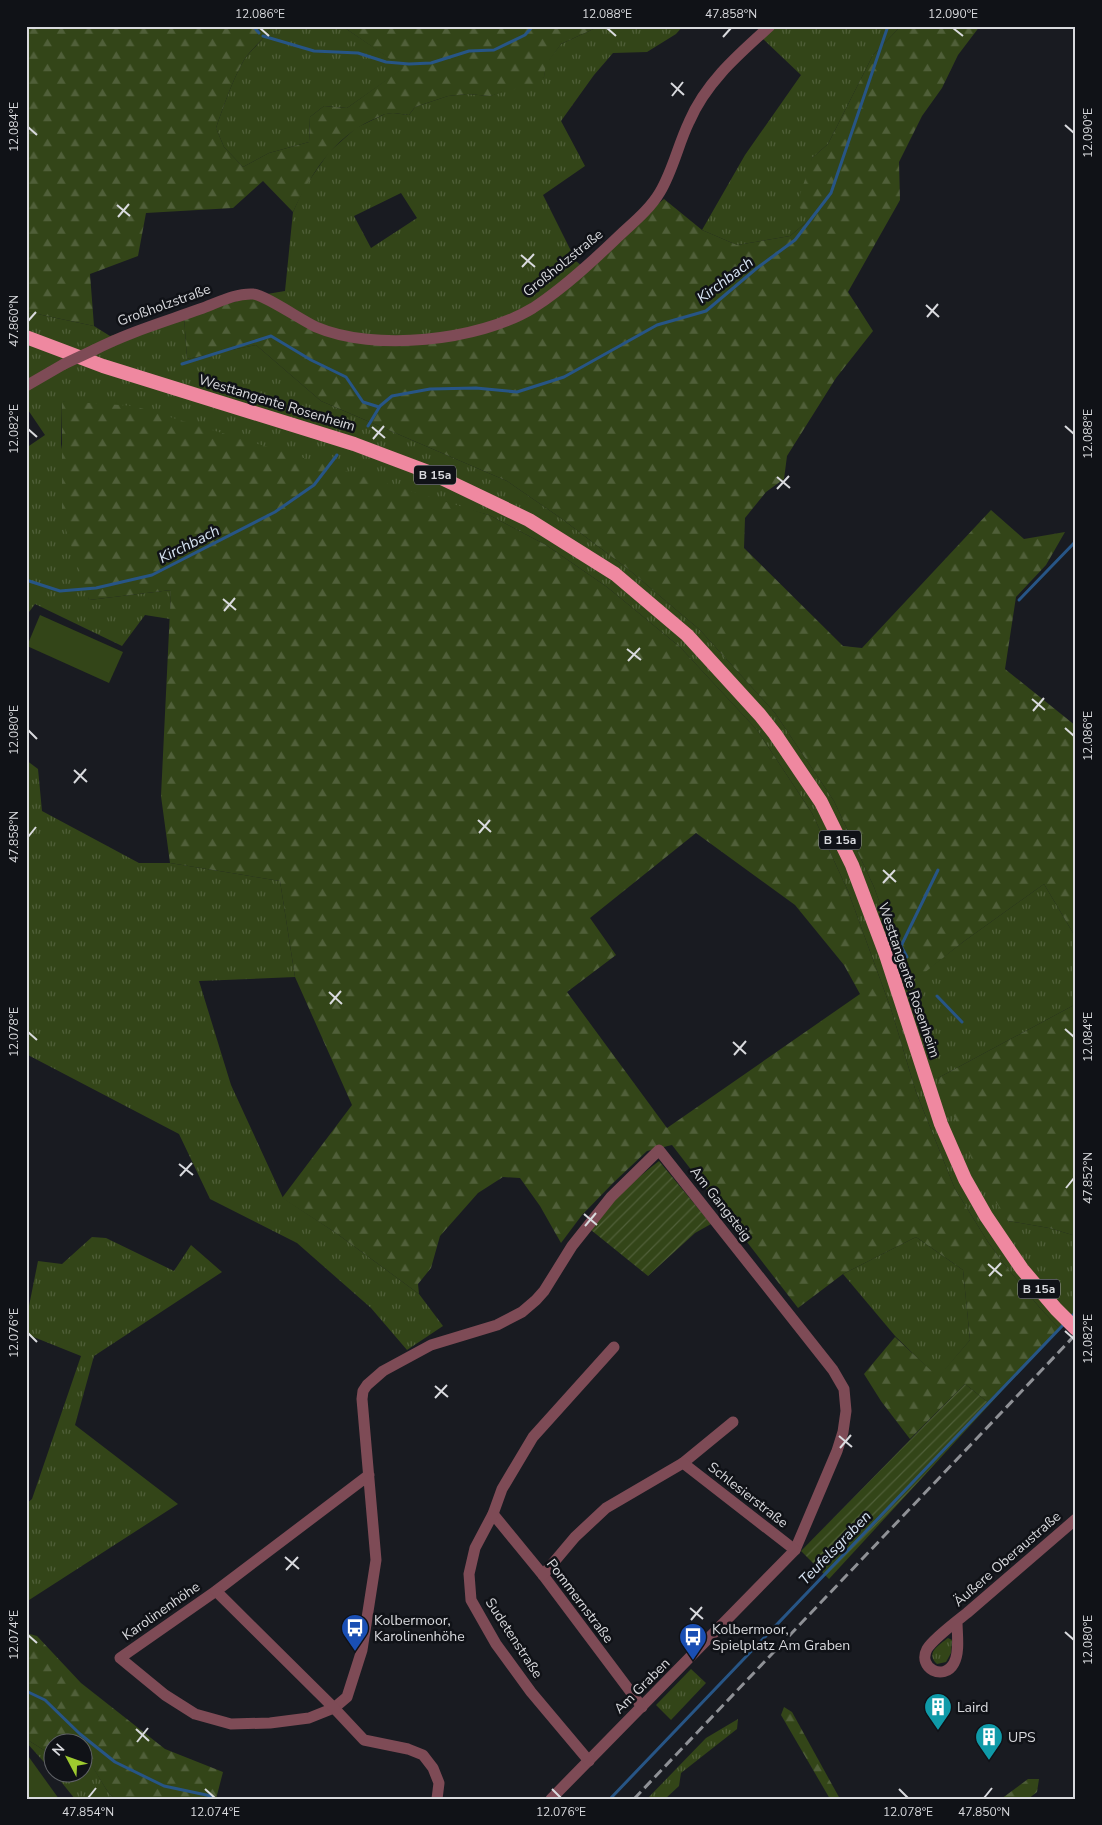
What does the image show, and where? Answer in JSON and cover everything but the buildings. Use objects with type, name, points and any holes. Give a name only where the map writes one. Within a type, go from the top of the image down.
[{"type":"highway","name":"Westtangente Rosenheim","points":[[26,337],[103,366],[354,444],[431,473],[528,520],[607,569],[687,635],[760,715],[821,802],[852,865],[886,955],[940,1124],[965,1179],[1006,1246],[1039,1290],[1076,1329]]},
{"type":"street","name":"Großholzstraße","points":[[26,386],[64,364],[133,332],[237,296],[254,294],[262,297],[318,328],[335,333],[388,340],[433,338],[480,330],[512,319],[551,295],[613,242],[654,202],[669,174],[689,120],[703,96],[728,65],[770,26]]},
{"type":"street","name":"Am Gangsteig","points":[[431,1345],[497,1325],[522,1312],[544,1291],[572,1246],[611,1197],[659,1150],[833,1370],[844,1389],[846,1411],[843,1432],[837,1451],[795,1550]]},
{"type":"street","name":"Karolinenhöhe","points":[[369,1475],[216,1591],[120,1658],[165,1695],[195,1714],[230,1724],[270,1723],[309,1718],[334,1708],[347,1697],[362,1650],[376,1560],[369,1475],[362,1399],[363,1392],[367,1385],[383,1371],[431,1345]]},
{"type":"street","name":"Sudetenstraße","points":[[589,1761],[531,1692],[496,1644],[471,1600],[469,1574],[475,1548],[502,1489],[533,1437],[614,1347]]},
{"type":"street","name":"Schlesierstraße","points":[[542,1575],[575,1537],[606,1508],[683,1463],[733,1422]]},
{"type":"street","name":"Schlesierstraße","points":[[683,1463],[795,1550]]},
{"type":"street","name":"Pommernstraße","points":[[492,1514],[542,1575],[642,1706]]},
{"type":"street","name":"Äußere Oberaustraße","points":[[957,1621],[1076,1519]]},
{"type":"street","name":"Am Graben","points":[[551,1799],[795,1550]]},
{"type":"street","name":"Karolinenhöhe","points":[[216,1591],[334,1708]]},
{"type":"street","points":[[334,1708],[364,1740],[408,1749],[423,1755],[433,1768],[439,1783],[438,1799]]},
{"type":"green space","points":[[26,26],[271,26],[265,36],[244,60],[228,93],[216,128],[224,147],[243,167],[269,153],[309,142],[310,117],[324,106],[347,108],[403,68],[342,26],[600,26],[561,44],[546,65],[544,77],[536,83],[490,96],[467,94],[448,96],[415,107],[409,115],[386,114],[358,128],[325,158],[307,184],[293,212],[263,181],[233,208],[146,213],[138,256],[90,274],[94,326],[28,312],[26,309]]},
{"type":"green space","points":[[271,26],[342,26],[404,68],[347,108],[324,106],[310,117],[309,142],[269,153],[243,167],[224,147],[216,128],[228,93],[244,60],[265,36]]},
{"type":"green space","points":[[600,26],[683,26],[676,34],[647,52],[613,53],[594,75],[561,121],[585,166],[543,195],[576,261],[583,267],[531,311],[431,340],[344,334],[255,296],[285,291],[293,212],[304,188],[329,152],[356,128],[385,114],[409,115],[415,107],[448,96],[467,94],[490,96],[544,77],[545,65],[561,44]],"holes":[[[401,193],[417,218],[371,248],[354,216]]]},
{"type":"green space","points":[[774,26],[901,26],[873,55],[828,144],[812,158],[809,220],[790,236],[737,245],[702,230],[745,155],[801,75],[762,38]]},
{"type":"green space","points":[[901,26],[980,26],[958,55],[942,88],[922,116],[899,162],[900,200],[848,292],[873,331],[836,378],[787,456],[784,479],[766,492],[745,518],[744,548],[843,646],[862,648],[991,510],[1024,539],[1065,532],[1046,565],[1016,597],[1005,669],[1076,726],[1076,938],[1044,884],[963,942],[909,985],[874,887],[834,801],[775,713],[700,630],[628,569],[562,519],[507,481],[321,401],[256,345],[187,359],[184,316],[255,296],[344,334],[431,340],[531,311],[664,199],[702,230],[737,245],[790,236],[809,220],[797,204],[812,158],[828,144],[873,55]]},
{"type":"green space","points":[[26,309],[28,312],[94,326],[110,336],[184,316],[187,359],[256,345],[321,401],[507,481],[562,519],[628,569],[700,630],[775,713],[834,801],[874,887],[909,984],[963,942],[1044,884],[1076,938],[1076,1004],[938,1078],[1008,1221],[1049,1228],[1076,1236],[1076,1310],[1059,1328],[1004,1264],[955,1189],[916,1092],[891,1009],[848,891],[812,813],[757,730],[680,647],[607,587],[546,545],[489,515],[62,401],[61,444],[89,600],[171,590],[170,619],[145,615],[122,646],[35,604],[26,616],[26,448],[45,435],[26,407]]},
{"type":"green space","points":[[62,401],[134,406],[489,515],[546,545],[607,587],[680,647],[757,730],[812,813],[848,891],[891,1009],[916,1092],[955,1189],[1004,1264],[1059,1328],[990,1404],[965,1384],[910,1439],[881,1401],[864,1374],[895,1337],[938,1377],[970,1340],[963,1270],[916,1237],[843,1274],[798,1308],[672,1145],[647,1151],[582,1215],[561,1243],[540,1206],[520,1178],[503,1177],[478,1193],[440,1236],[431,1268],[418,1284],[419,1294],[336,1233],[282,1198],[352,1105],[295,977],[280,881],[170,863],[161,796],[171,590],[89,600],[62,518]],"holes":[[[696,833],[795,905],[844,965],[860,994],[667,1128],[567,992],[616,955],[590,918]]]},
{"type":"green space","points":[[40,615],[123,652],[109,683],[27,646]]},
{"type":"green space","points":[[26,760],[38,769],[42,811],[139,863],[170,863],[280,881],[295,977],[199,981],[231,1085],[283,1198],[336,1233],[419,1294],[443,1326],[407,1350],[371,1308],[297,1243],[210,1199],[179,1134],[26,1054]]},
{"type":"green space","points":[[1076,1004],[1076,1236],[1049,1228],[1008,1221],[978,1174],[938,1078]]},
{"type":"green space","points":[[659,1161],[711,1224],[695,1233],[648,1276],[591,1230],[622,1192]]},
{"type":"green space","points":[[92,1237],[106,1238],[174,1271],[191,1245],[222,1272],[94,1356],[75,1425],[178,1504],[26,1602],[26,1504],[32,1499],[81,1356],[26,1334],[26,1321],[38,1261],[62,1264]]},
{"type":"green space","points":[[916,1237],[963,1270],[970,1340],[938,1378],[896,1337],[843,1274]]},
{"type":"green space","points":[[965,1384],[990,1404],[829,1579],[801,1551]]},
{"type":"green space","points":[[26,1633],[37,1636],[81,1683],[165,1749],[223,1772],[216,1799],[114,1799],[92,1766],[92,1732],[42,1732],[42,1749],[26,1739]]},
{"type":"green space","points":[[948,1638],[952,1640],[951,1653],[946,1662],[937,1664],[932,1656],[933,1653],[937,1646]]},
{"type":"green space","points":[[691,1669],[706,1683],[671,1720],[656,1705]]},
{"type":"green space","points":[[784,1707],[792,1712],[840,1799],[830,1799],[781,1715]]},
{"type":"green space","points":[[738,1719],[737,1729],[681,1773],[679,1786],[665,1799],[647,1799],[706,1738]]},
{"type":"green space","points":[[26,1739],[42,1749],[42,1760],[26,1742]]},
{"type":"green space","points":[[26,1753],[42,1775],[42,1782],[47,1782],[59,1799],[26,1799]]},
{"type":"green space","points":[[92,1765],[114,1799],[75,1799],[61,1782],[92,1782]]},
{"type":"green space","points":[[1028,1779],[1039,1779],[1037,1792],[1028,1799],[1001,1799]]},
{"type":"waterway","points":[[253,26],[259,33]]},
{"type":"waterway","points":[[263,36],[314,51],[358,53],[386,62],[409,64],[431,63],[469,51],[494,50],[525,35],[533,26]]},
{"type":"waterway","name":"Kirchbach","points":[[368,426],[380,406],[392,396],[430,389],[476,388],[517,392],[564,377],[657,325],[706,311],[757,268],[795,240],[831,193],[888,26]]},
{"type":"waterway","points":[[182,364],[271,336],[311,360],[346,377],[363,402],[379,407]]},
{"type":"waterway","name":"Kirchbach","points":[[26,580],[60,591],[96,588],[152,575],[275,512],[314,485],[337,455]]},
{"type":"waterway","points":[[1019,600],[1076,541]]},
{"type":"waterway","points":[[907,957],[901,946],[938,870]]},
{"type":"waterway","points":[[937,996],[962,1022]]},
{"type":"waterway","name":"Teufelsgraben","points":[[1070,1318],[1076,1312]]},
{"type":"waterway","name":"Teufelsgraben","points":[[610,1799],[1064,1324]]},
{"type":"waterway","name":"Teufelsgraben","points":[[26,1691],[45,1700],[80,1734],[115,1762],[164,1786],[211,1796],[214,1799]]},
{"type":"railway","points":[[634,1799],[1076,1334]]},
{"type":"place","name":"Kolbermoor, Karolinenhöhe","points":[[355,1652]]},
{"type":"place","name":"Kolbermoor, Spielplatz Am Graben","points":[[693,1661]]},
{"type":"place","name":"Laird","points":[[938,1731]]},
{"type":"place","name":"UPS","points":[[989,1761]]}]
